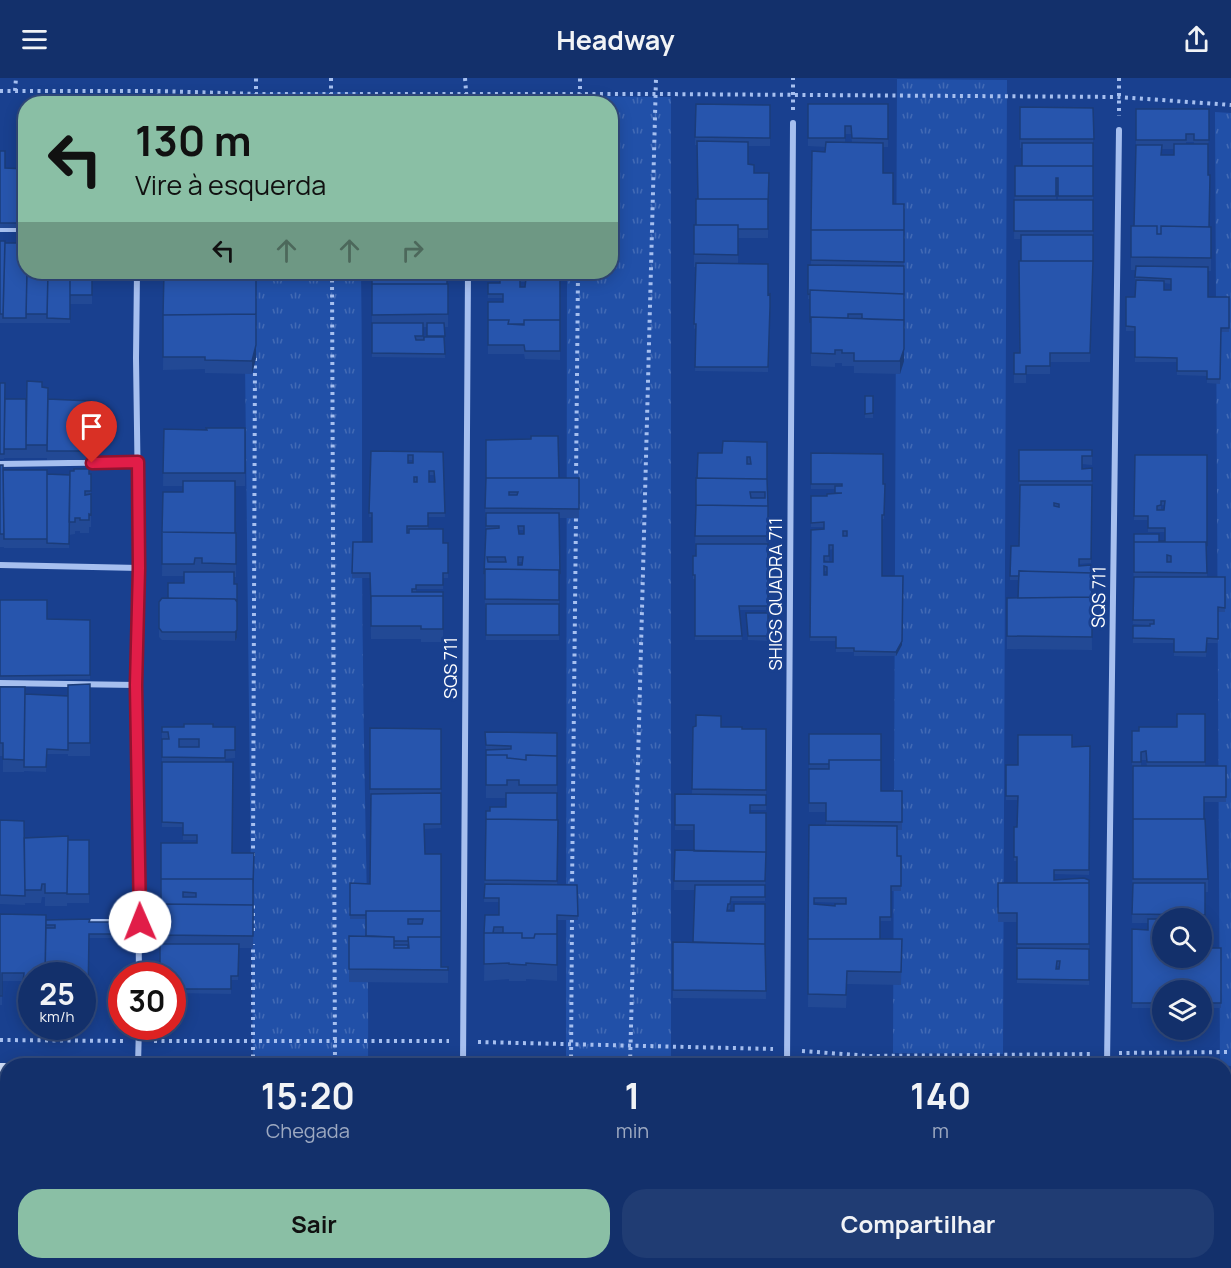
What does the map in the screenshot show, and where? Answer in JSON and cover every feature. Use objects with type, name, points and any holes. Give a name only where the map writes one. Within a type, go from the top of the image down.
[{"type":"street","name":"SHIGS QUADRA 711","points":[[787,1058],[793,123]]},
{"type":"street","name":"SQS 711","points":[[1108,1058],[1119,130]]},
{"type":"street","points":[[0,229],[18,229]]},
{"type":"street","points":[[137,279],[139,568],[136,685],[139,962]]},
{"type":"street","name":"SQS 711","points":[[463,1058],[468,279]]},
{"type":"street","points":[[0,464],[138,462]]},
{"type":"street","points":[[0,565],[139,568]]},
{"type":"street","points":[[0,683],[136,685]]},
{"type":"street","points":[[70,921],[140,922]]},
{"type":"street","points":[[138,1058],[139,1041]]},
{"type":"path","points":[[15,91],[16,78]]},
{"type":"path","points":[[256,78],[256,94]]},
{"type":"path","points":[[331,78],[331,94]]},
{"type":"path","points":[[465,78],[466,94]]},
{"type":"path","points":[[580,78],[580,94]]},
{"type":"path","points":[[630,1058],[656,78]]},
{"type":"path","points":[[793,78],[793,123]]},
{"type":"path","points":[[1119,78],[1119,130]]},
{"type":"path","points":[[0,91],[159,91],[256,94],[1119,96],[1231,105]]},
{"type":"path","points":[[159,91],[159,96]]},
{"type":"path","points":[[332,279],[335,1058]]},
{"type":"path","points":[[576,486],[578,279]]},
{"type":"path","points":[[253,864],[255,354]]},
{"type":"path","points":[[572,891],[576,510]]},
{"type":"path","points":[[253,899],[253,1058]]},
{"type":"path","points":[[571,1058],[572,915]]},
{"type":"path","points":[[0,1040],[463,1041],[571,1046],[788,1050],[870,1056],[1231,1052]]},
{"type":"green space","points":[[897,79],[1007,80],[1003,1054],[893,1053]]},
{"type":"green space","points":[[358,92],[358,96],[242,96],[242,93]]},
{"type":"green space","points":[[618,96],[671,97],[671,1058],[566,1058],[567,279],[618,279]]},
{"type":"green space","points":[[1215,112],[1231,113],[1231,1058],[1220,1058]]},
{"type":"green space","points":[[244,279],[361,279],[362,613],[368,1058],[253,1058]]},
{"type":"building","points":[[696,104],[770,105],[770,138],[695,137]]},
{"type":"building","points":[[808,104],[888,104],[888,139],[852,138],[851,126],[845,126],[845,138],[808,138]]},
{"type":"building","points":[[1020,107],[1093,108],[1094,139],[1020,139]]},
{"type":"building","points":[[1136,109],[1209,109],[1209,140],[1194,140],[1194,134],[1186,134],[1186,140],[1136,140]]},
{"type":"building","points":[[697,141],[748,142],[748,164],[754,165],[754,173],[769,173],[768,204],[768,199],[698,199]]},
{"type":"building","points":[[826,142],[883,143],[883,173],[893,173],[893,204],[904,204],[904,230],[811,230],[812,151],[825,152]]},
{"type":"building","points":[[1022,143],[1093,143],[1093,166],[1022,166]]},
{"type":"building","points":[[1174,144],[1208,144],[1209,227],[1161,226],[1161,234],[1157,234],[1157,226],[1134,226],[1136,145],[1162,145],[1161,155],[1174,155]]},
{"type":"building","points":[[0,151],[5,151],[5,168],[18,169],[18,223],[0,223]]},
{"type":"building","points":[[1015,166],[1093,166],[1093,196],[1058,196],[1058,178],[1056,178],[1056,196],[1015,196]]},
{"type":"building","points":[[696,199],[768,199],[768,229],[738,229],[738,225],[696,225]]},
{"type":"building","points":[[1014,200],[1093,200],[1093,231],[1014,231]]},
{"type":"building","points":[[694,225],[738,225],[738,255],[694,254]]},
{"type":"building","points":[[1131,226],[1157,226],[1157,234],[1161,234],[1161,226],[1211,227],[1211,258],[1131,257]]},
{"type":"building","points":[[811,230],[904,230],[904,262],[811,260]]},
{"type":"building","points":[[1021,235],[1093,235],[1093,261],[1021,261]]},
{"type":"building","points":[[0,241],[5,241],[3,314],[0,314]]},
{"type":"building","points":[[5,243],[18,243],[18,279],[27,279],[26,318],[3,318]]},
{"type":"building","points":[[1019,261],[1093,261],[1090,353],[1050,353],[1050,366],[1026,366],[1026,374],[1014,374],[1014,353],[1020,353]]},
{"type":"building","points":[[696,263],[768,264],[770,307],[768,367],[695,367]]},
{"type":"building","points":[[808,265],[904,266],[904,294],[810,290],[810,295],[808,294]]},
{"type":"building","points":[[1136,266],[1208,267],[1208,297],[1229,297],[1229,328],[1221,328],[1220,379],[1207,379],[1207,371],[1177,371],[1177,358],[1135,357],[1135,327],[1126,326],[1126,297],[1135,297],[1136,280],[1164,281],[1164,290],[1171,290],[1171,279],[1135,277]]},
{"type":"building","points":[[27,279],[48,279],[47,314],[26,314]]},
{"type":"building","points":[[48,279],[70,279],[70,319],[47,318]]},
{"type":"building","points":[[70,279],[92,279],[92,295],[70,295]]},
{"type":"building","points":[[164,279],[256,279],[256,314],[163,315]]},
{"type":"building","points":[[372,279],[447,279],[447,284],[372,284]]},
{"type":"building","points":[[500,279],[520,279],[520,287],[525,287],[526,279],[560,279],[560,320],[524,320],[524,324],[508,324],[509,320],[488,320],[488,302],[503,302],[503,294],[488,294],[488,283],[500,283]]},
{"type":"building","points":[[372,284],[448,284],[448,314],[372,315]]},
{"type":"building","points":[[810,290],[904,294],[904,320],[862,319],[862,314],[848,314],[848,318],[811,317],[810,322]]},
{"type":"building","points":[[256,314],[256,345],[252,361],[205,360],[205,357],[163,357],[163,315]]},
{"type":"building","points":[[811,317],[904,320],[904,349],[900,361],[854,361],[854,353],[842,353],[842,350],[835,350],[835,354],[811,353]]},
{"type":"building","points":[[488,320],[509,320],[508,324],[524,325],[524,320],[560,320],[560,351],[525,351],[524,345],[488,345]]},
{"type":"building","points":[[372,323],[423,323],[423,336],[415,336],[416,340],[424,340],[424,337],[444,337],[445,354],[372,353]]},
{"type":"building","points":[[427,323],[444,323],[445,336],[427,336]]},
{"type":"building","points":[[27,381],[42,382],[42,387],[48,388],[47,445],[26,445]]},
{"type":"building","points":[[0,383],[5,383],[4,454],[0,454]]},
{"type":"building","points":[[865,396],[873,396],[873,413],[865,414]]},
{"type":"building","points":[[5,399],[26,399],[26,449],[4,449]]},
{"type":"building","points":[[48,399],[91,401],[91,451],[47,451]]},
{"type":"building","points":[[206,428],[245,428],[245,473],[163,473],[164,429],[207,430]]},
{"type":"building","points":[[531,436],[558,436],[559,478],[486,478],[486,440],[531,439]]},
{"type":"building","points":[[723,441],[767,442],[767,479],[697,478],[698,453],[722,453]],"holes":[[[747,457],[750,457],[751,464],[747,464]]]},
{"type":"building","points":[[1019,450],[1092,450],[1092,456],[1082,456],[1082,469],[1092,468],[1092,481],[1019,481]]},
{"type":"building","points":[[371,451],[443,452],[445,513],[428,513],[428,526],[407,526],[407,533],[409,529],[443,529],[443,543],[448,543],[448,573],[443,573],[443,585],[416,585],[416,589],[412,589],[412,592],[443,592],[443,596],[371,596],[371,604],[370,573],[352,573],[353,542],[372,542],[372,513],[369,513]],"holes":[[[408,455],[413,455],[413,463],[408,463]],[[429,471],[434,471],[435,482],[429,482]]]},
{"type":"building","points":[[811,453],[883,454],[883,484],[885,484],[884,515],[882,515],[882,576],[903,576],[902,641],[896,652],[836,648],[836,637],[810,637],[811,530],[824,529],[824,522],[811,523],[811,496],[842,493],[835,493],[835,486],[842,486],[842,484],[811,484]],"holes":[[[829,545],[833,545],[833,562],[824,562],[824,556],[829,556]],[[824,566],[827,567],[827,575],[824,575]]]},
{"type":"building","points":[[1135,455],[1207,455],[1207,546],[1206,542],[1134,542],[1134,534],[1159,534],[1159,541],[1165,541],[1165,528],[1148,528],[1148,516],[1134,516]],"holes":[[[1161,501],[1165,501],[1164,510],[1157,510]]]},
{"type":"building","points":[[0,465],[3,465],[4,534],[0,534]]},
{"type":"building","points":[[89,469],[89,474],[91,474],[91,491],[85,491],[85,495],[91,494],[91,515],[89,514],[89,520],[75,518],[75,522],[69,522],[70,471]]},
{"type":"building","points":[[3,470],[47,470],[47,539],[4,539]]},
{"type":"building","points":[[47,474],[70,475],[69,544],[47,543]]},
{"type":"building","points":[[486,478],[579,478],[579,509],[485,508]],"holes":[[[509,492],[518,492],[517,495],[509,495]]]},
{"type":"building","points":[[696,478],[767,479],[768,506],[696,505]],"holes":[[[750,492],[765,492],[765,498],[751,498]]]},
{"type":"building","points":[[183,481],[235,481],[235,533],[162,532],[163,492],[183,492]]},
{"type":"building","points":[[1020,485],[1092,485],[1091,559],[1079,559],[1079,566],[1091,565],[1091,573],[1019,571],[1019,576],[1010,576],[1011,546],[1019,546]]},
{"type":"building","points":[[696,505],[768,506],[768,536],[695,536]]},
{"type":"building","points":[[486,513],[559,513],[560,574],[559,570],[485,569],[484,574],[486,529],[499,528],[499,526],[486,526]],"holes":[[[518,526],[524,526],[524,534],[519,534]],[[487,557],[505,557],[506,562],[488,562]],[[518,557],[523,557],[522,565],[518,565]]]},
{"type":"building","points":[[162,532],[236,533],[236,564],[202,563],[202,558],[195,558],[194,564],[162,564]]},
{"type":"building","points":[[1134,542],[1206,542],[1207,573],[1134,572]],"holes":[[[1167,555],[1171,556],[1171,562],[1167,562]]]},
{"type":"building","points":[[696,544],[768,544],[768,606],[739,606],[742,636],[695,636],[693,556],[696,556]]},
{"type":"building","points":[[485,569],[559,570],[559,600],[485,599]]},
{"type":"building","points":[[1019,571],[1092,573],[1092,597],[1018,598]]},
{"type":"building","points":[[184,572],[234,572],[237,601],[235,599],[168,598],[168,583],[184,583]]},
{"type":"building","points":[[1134,577],[1225,577],[1225,608],[1218,607],[1218,639],[1207,638],[1206,652],[1174,652],[1174,639],[1133,638],[1133,626],[1154,624],[1154,620],[1133,620]]},
{"type":"building","points":[[371,596],[443,596],[443,629],[421,629],[421,626],[371,626]]},
{"type":"building","points":[[1092,597],[1092,637],[1007,636],[1007,598]]},
{"type":"building","points":[[162,598],[235,599],[237,602],[237,630],[235,632],[162,632],[159,628],[159,602]]},
{"type":"building","points":[[0,600],[47,600],[47,619],[90,620],[90,675],[0,676]]},
{"type":"building","points":[[486,604],[559,604],[559,635],[486,635]]},
{"type":"building","points":[[746,613],[768,613],[768,636],[748,636]]},
{"type":"building","points":[[90,684],[90,743],[68,743],[68,685]]},
{"type":"building","points":[[0,687],[25,687],[24,760],[3,759],[3,743],[0,743]]},
{"type":"building","points":[[25,694],[68,696],[68,750],[47,749],[46,767],[24,767]]},
{"type":"building","points":[[1177,714],[1205,714],[1205,762],[1147,762],[1146,751],[1141,752],[1141,762],[1132,762],[1132,731],[1139,731],[1139,727],[1177,727]]},
{"type":"building","points":[[696,715],[721,716],[721,727],[766,729],[766,790],[692,789],[693,727],[696,726]]},
{"type":"building","points":[[184,724],[213,724],[213,727],[235,727],[235,750],[225,750],[225,758],[162,757],[162,739],[169,739],[168,732],[162,732],[162,727],[184,727]],"holes":[[[179,739],[199,739],[199,747],[179,747]]]},
{"type":"building","points":[[370,728],[441,729],[441,789],[370,789]]},
{"type":"building","points":[[485,732],[557,733],[557,756],[526,755],[526,760],[507,758],[507,755],[486,755],[486,750],[511,749],[511,746],[486,745]]},
{"type":"building","points":[[809,734],[881,734],[881,760],[829,760],[829,764],[809,764]]},
{"type":"building","points":[[1018,735],[1072,735],[1072,747],[1090,746],[1089,870],[1054,870],[1054,880],[1084,878],[1089,880],[1089,883],[1017,883],[1014,827],[1017,827],[1018,796],[1006,796],[1006,765],[1018,765]]},
{"type":"building","points":[[486,755],[507,755],[507,758],[526,760],[526,755],[557,756],[557,785],[519,785],[519,780],[507,780],[507,785],[486,785]]},
{"type":"building","points":[[829,760],[881,760],[881,791],[902,791],[902,822],[826,821],[826,803],[809,803],[809,769],[829,769]]},
{"type":"building","points":[[162,762],[233,762],[232,853],[254,853],[253,884],[253,879],[161,879],[161,843],[197,843],[197,835],[183,835],[183,823],[162,822]]},
{"type":"building","points":[[1133,766],[1226,766],[1226,797],[1204,797],[1204,819],[1133,819]]},
{"type":"building","points":[[441,793],[441,824],[424,824],[425,854],[441,854],[441,911],[366,911],[366,915],[350,915],[350,883],[370,884],[371,794]]},
{"type":"building","points":[[506,793],[557,793],[557,820],[486,819],[486,811],[490,811],[490,807],[506,807]]},
{"type":"building","points":[[675,794],[766,795],[766,805],[750,805],[750,813],[766,813],[766,852],[694,851],[694,825],[675,825]]},
{"type":"building","points":[[486,819],[558,820],[557,881],[485,880]]},
{"type":"building","points":[[1133,819],[1205,819],[1208,879],[1133,879]]},
{"type":"building","points":[[0,820],[24,821],[25,896],[0,895]]},
{"type":"building","points":[[809,825],[897,826],[897,856],[901,856],[901,886],[891,886],[891,917],[880,917],[880,939],[808,939]],"holes":[[[814,898],[846,898],[846,904],[835,904],[835,906],[814,904]]]},
{"type":"building","points":[[68,836],[67,893],[45,893],[45,884],[42,884],[41,890],[25,890],[24,838]]},
{"type":"building","points":[[68,840],[89,840],[89,894],[67,894]]},
{"type":"building","points":[[675,850],[766,852],[765,881],[674,881]]},
{"type":"building","points":[[161,879],[253,879],[253,905],[161,904]],"holes":[[[183,892],[196,893],[196,897],[183,897]]]},
{"type":"building","points":[[998,883],[1089,883],[1089,944],[1017,944],[1017,913],[998,913]]},
{"type":"building","points":[[1133,883],[1205,883],[1205,908],[1152,908],[1152,914],[1132,914]]},
{"type":"building","points":[[485,884],[577,885],[578,916],[557,915],[557,934],[535,934],[534,938],[522,938],[522,933],[503,933],[503,927],[494,927],[493,933],[484,933],[485,915],[499,915],[499,898],[484,898]]},
{"type":"building","points":[[695,885],[765,885],[765,897],[731,897],[727,911],[734,911],[734,904],[765,904],[765,944],[693,942]]},
{"type":"building","points":[[160,904],[253,905],[253,936],[160,935]]},
{"type":"building","points":[[366,911],[441,911],[441,937],[408,937],[408,941],[394,941],[394,937],[366,936]],"holes":[[[408,919],[423,919],[422,924],[408,924]]]},
{"type":"building","points":[[0,914],[46,915],[45,962],[18,962],[18,973],[2,973],[2,996],[0,996]]},
{"type":"building","points":[[90,919],[89,922],[123,922],[123,934],[89,934],[89,962],[45,962],[46,928],[55,928],[55,925],[46,925],[46,920]]},
{"type":"building","points":[[1148,919],[1152,919],[1152,968],[1212,968],[1212,948],[1221,948],[1221,1003],[1212,1003],[1212,980],[1152,980],[1152,1003],[1132,1003],[1132,929],[1148,930]]},
{"type":"building","points":[[484,933],[522,933],[522,938],[534,938],[535,934],[557,934],[557,965],[484,964]]},
{"type":"building","points":[[349,936],[394,937],[394,948],[409,948],[408,937],[441,937],[441,967],[448,967],[448,970],[349,969]]},
{"type":"building","points":[[808,939],[902,939],[901,972],[847,971],[846,995],[808,994]]},
{"type":"building","points":[[673,942],[765,944],[766,991],[673,990]]},
{"type":"building","points":[[160,944],[239,944],[238,976],[231,976],[231,989],[186,989],[186,962],[160,962]]},
{"type":"building","points":[[394,945],[408,945],[408,948],[394,948]]},
{"type":"building","points":[[1017,948],[1089,949],[1089,980],[1017,979]],"holes":[[[1057,961],[1060,961],[1059,969],[1056,969]]]},
{"type":"route","points":[[92,463],[138,462],[139,568],[136,685],[140,922]]}]
